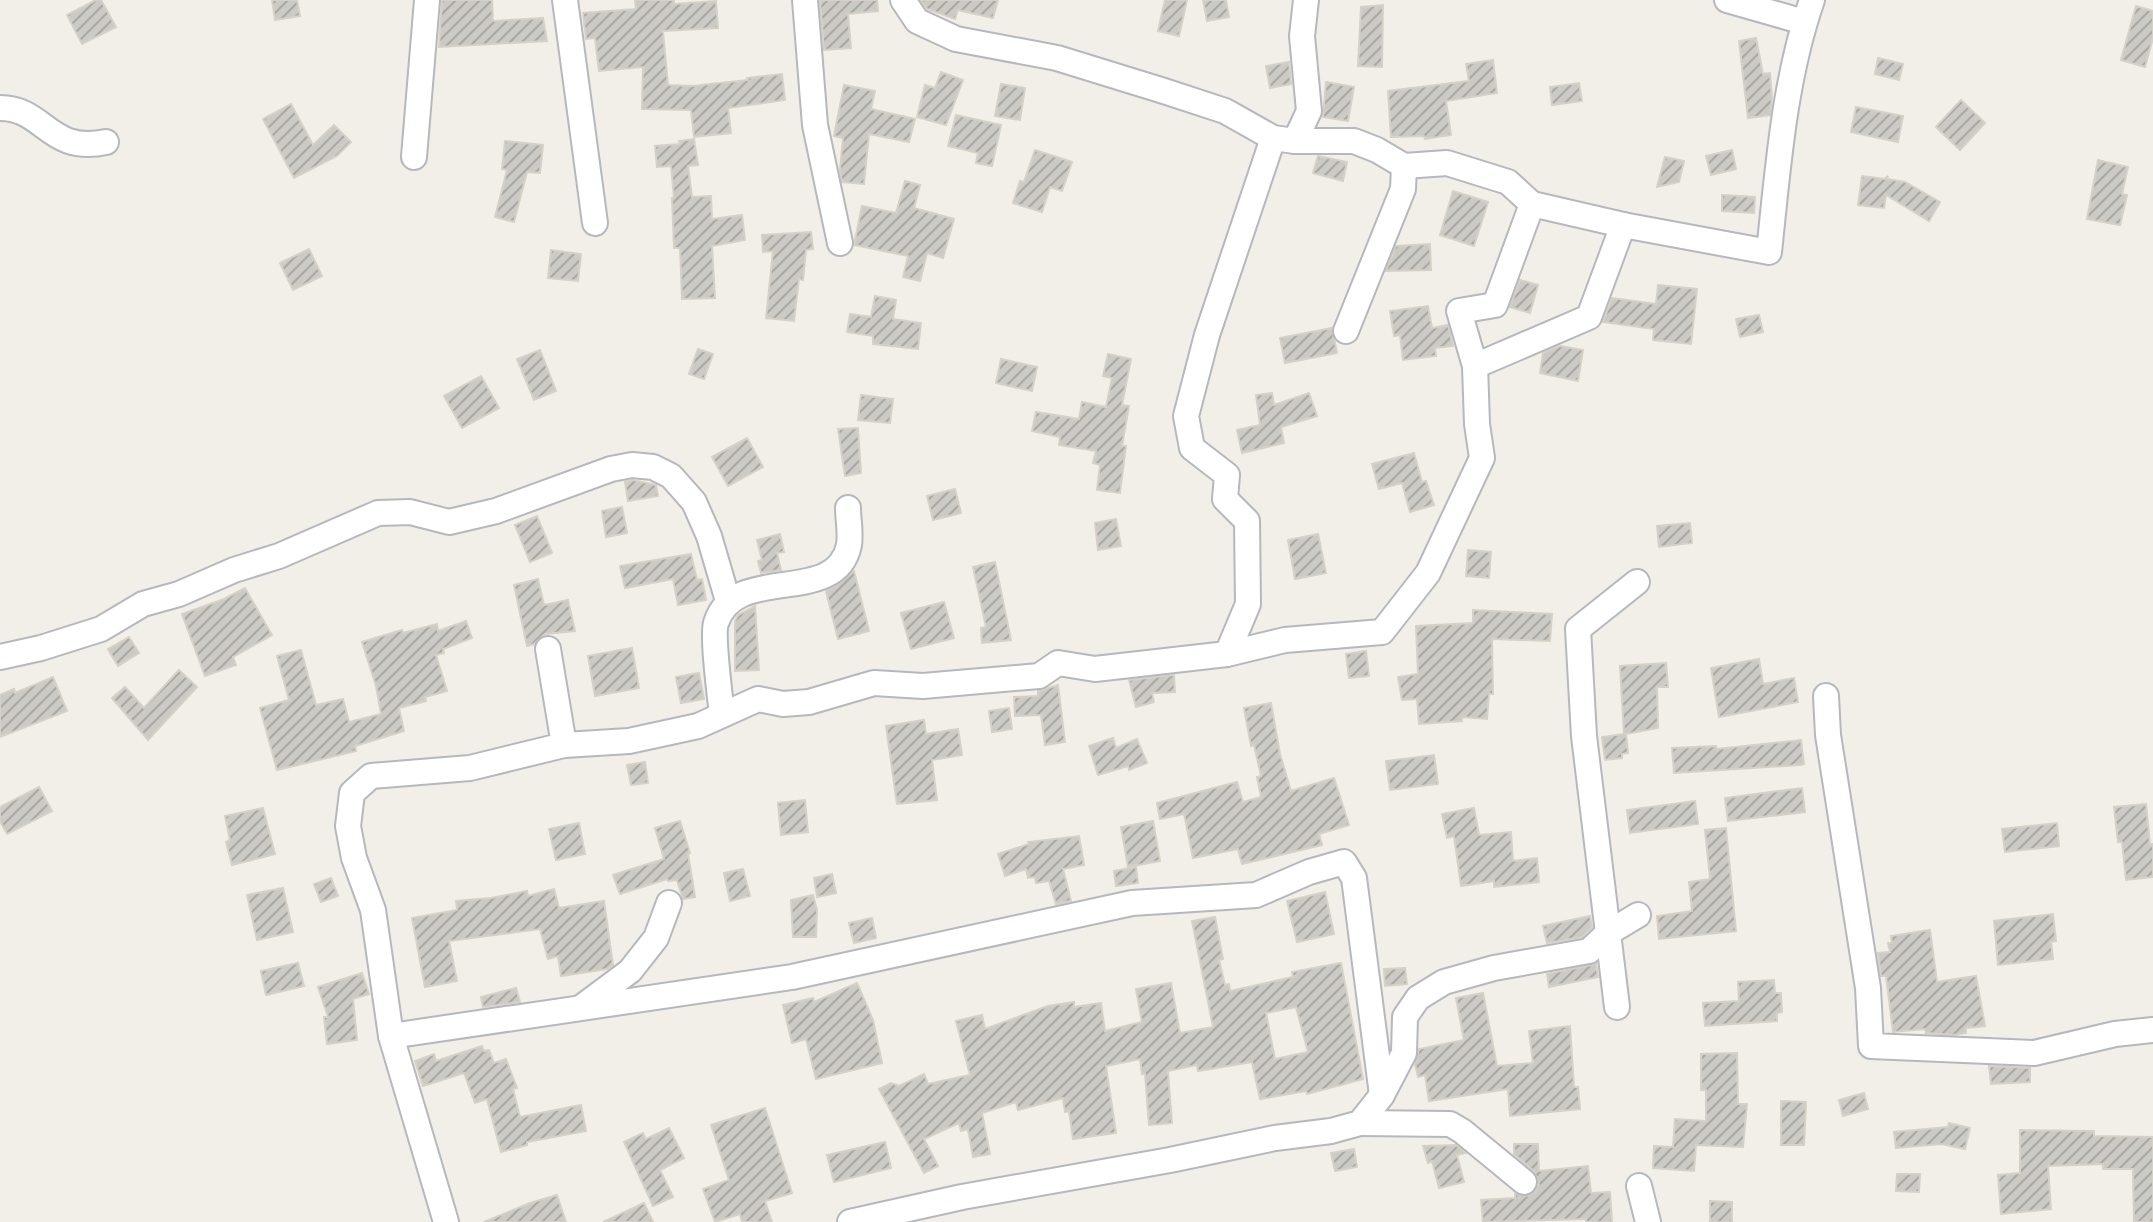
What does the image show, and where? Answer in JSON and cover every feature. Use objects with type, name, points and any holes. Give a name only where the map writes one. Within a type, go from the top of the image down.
[{"type":"street","points":[[414,157],[427,0]]},
{"type":"street","points":[[565,0],[595,223]]},
{"type":"street","points":[[805,0],[815,125],[840,243]]},
{"type":"street","points":[[903,0],[917,21],[956,39],[1057,58],[1225,111],[1284,139],[1354,141],[1404,166],[1447,163],[1508,182],[1532,204],[1623,225],[1769,252],[1782,129],[1808,11],[1727,0]]},
{"type":"street","points":[[1227,654],[1248,604],[1247,521],[1225,499],[1227,475],[1192,448],[1186,416],[1207,335],[1284,139],[1309,111],[1302,36],[1306,0]]},
{"type":"street","points":[[0,108],[23,112],[66,141],[78,144],[106,142]]},
{"type":"street","points":[[1346,331],[1403,189],[1404,166]]},
{"type":"street","points":[[446,1222],[391,1036],[373,910],[354,858],[348,826],[352,793],[371,776],[470,768],[564,745],[629,741],[698,726],[758,699],[783,704],[809,702],[874,683],[938,685],[1039,676],[1058,663],[1095,669],[1227,654],[1285,640],[1382,632],[1428,573],[1482,458],[1477,424],[1475,366],[1459,311],[1495,305],[1532,204]]},
{"type":"street","points":[[1475,366],[1589,317],[1623,225]]},
{"type":"street","points":[[0,657],[101,629],[143,604],[179,594],[234,570],[279,556],[378,513],[410,512],[449,522],[496,511],[611,469],[632,465],[653,467],[671,476],[694,502],[709,536],[728,601]]},
{"type":"street","points":[[722,715],[715,624],[728,601],[758,589],[824,577],[842,564],[850,543],[848,508]]},
{"type":"street","points":[[1617,1007],[1584,736],[1578,629],[1637,582]]},
{"type":"street","points":[[548,649],[564,745]]},
{"type":"street","points":[[1826,696],[1828,735],[1868,988],[1871,1046],[2034,1053],[2115,1034],[2153,1030]]},
{"type":"street","points":[[391,1036],[792,977],[1132,903],[1256,895],[1309,872],[1344,862],[1354,878],[1382,1095]]},
{"type":"street","points":[[579,1009],[630,971],[656,938],[669,903]]},
{"type":"street","points":[[1360,1123],[1382,1095],[1404,1053],[1405,1017],[1418,998],[1444,982],[1481,971],[1548,956],[1589,951],[1608,933],[1638,915]]},
{"type":"street","points":[[850,1222],[962,1197],[1275,1138],[1331,1131],[1360,1123],[1450,1124],[1524,1182]]},
{"type":"street","points":[[1639,1186],[1648,1222]]},
{"type":"building","points":[[101,0],[116,27],[82,44],[67,15]]},
{"type":"building","points":[[272,0],[297,0],[300,16],[275,20]]},
{"type":"building","points":[[442,0],[492,0],[493,21],[543,18],[547,41],[439,47]]},
{"type":"building","points":[[635,0],[674,0],[674,4],[716,1],[718,28],[663,31],[668,85],[692,86],[782,74],[785,100],[728,108],[731,133],[694,137],[691,110],[642,109],[643,67],[599,71],[595,38],[586,39],[583,13],[636,9]]},
{"type":"building","points":[[820,0],[877,0],[878,11],[848,14],[851,48],[824,50]]},
{"type":"building","points":[[921,0],[998,0],[993,18],[958,10],[955,19],[927,9]]},
{"type":"building","points":[[1165,0],[1187,0],[1179,36],[1158,31]]},
{"type":"building","points":[[1203,0],[1226,0],[1229,17],[1207,21]]},
{"type":"building","points":[[1383,5],[1382,67],[1358,66],[1361,7]]},
{"type":"building","points":[[2136,6],[2153,11],[2153,38],[2145,67],[2121,60]]},
{"type":"building","points":[[1756,38],[1763,74],[1770,73],[1772,98],[1770,115],[1748,118],[1739,41]]},
{"type":"building","points":[[1878,58],[1903,64],[1899,80],[1875,74]]},
{"type":"building","points":[[1493,60],[1497,93],[1446,101],[1451,135],[1425,139],[1424,136],[1391,137],[1388,91],[1469,81],[1466,64]]},
{"type":"building","points":[[1289,62],[1291,84],[1270,88],[1266,66]]},
{"type":"building","points":[[941,72],[963,80],[946,125],[917,117],[925,85],[935,88]]},
{"type":"building","points":[[1326,82],[1354,87],[1348,121],[1323,117]]},
{"type":"building","points":[[1579,83],[1582,101],[1552,105],[1550,87]]},
{"type":"building","points":[[1001,84],[1025,88],[1020,120],[995,116]]},
{"type":"building","points":[[844,85],[875,91],[871,109],[915,119],[909,142],[869,134],[864,184],[842,182],[843,138],[834,136]]},
{"type":"building","points":[[1961,100],[1985,123],[1960,150],[1936,127]]},
{"type":"building","points":[[291,104],[313,145],[334,125],[351,142],[337,156],[294,178],[263,119]]},
{"type":"building","points":[[1856,107],[1903,116],[1898,142],[1851,132]]},
{"type":"building","points":[[956,115],[1001,125],[992,166],[976,163],[978,153],[948,146]]},
{"type":"building","points":[[694,139],[698,165],[688,166],[692,197],[711,196],[712,219],[742,215],[745,240],[712,246],[715,298],[682,299],[680,248],[674,248],[671,166],[657,167],[655,146],[680,144],[679,141]]},
{"type":"building","points":[[505,141],[543,145],[540,173],[527,172],[514,222],[495,217],[507,170],[502,169]]},
{"type":"building","points":[[1035,150],[1072,162],[1062,191],[1050,187],[1042,212],[1013,203]]},
{"type":"building","points":[[1732,150],[1736,169],[1711,175],[1706,156]]},
{"type":"building","points":[[1318,156],[1347,162],[1343,181],[1313,173]]},
{"type":"building","points":[[1665,157],[1684,161],[1679,182],[1657,187]]},
{"type":"building","points":[[2098,160],[2128,167],[2122,194],[2127,195],[2120,225],[2087,219]]},
{"type":"building","points":[[1862,176],[1885,179],[1888,176],[1887,179],[1905,182],[1940,202],[1929,221],[1886,195],[1884,208],[1858,205]]},
{"type":"building","points":[[905,181],[920,185],[914,208],[954,219],[943,258],[927,253],[920,281],[903,277],[908,256],[854,245],[862,206],[896,213]]},
{"type":"building","points":[[1453,191],[1488,202],[1474,246],[1440,235]]},
{"type":"building","points":[[1722,195],[1755,197],[1754,213],[1722,211]]},
{"type":"building","points":[[811,232],[813,249],[806,250],[794,321],[766,318],[773,251],[763,252],[762,235]]},
{"type":"building","points":[[1430,244],[1431,270],[1386,271],[1396,246]]},
{"type":"building","points":[[309,249],[322,276],[293,290],[280,263]]},
{"type":"building","points":[[551,250],[581,254],[578,281],[548,278]]},
{"type":"building","points":[[1520,280],[1538,285],[1530,313],[1510,307]]},
{"type":"building","points":[[1658,285],[1697,289],[1691,344],[1653,340],[1654,329],[1603,322],[1612,298],[1656,304]]},
{"type":"building","points":[[875,296],[896,300],[893,319],[921,323],[918,349],[873,344],[873,336],[847,332],[850,314],[871,317]]},
{"type":"building","points":[[1428,306],[1432,328],[1448,325],[1453,346],[1435,348],[1436,356],[1403,360],[1400,335],[1394,336],[1390,311]]},
{"type":"building","points":[[1759,315],[1763,332],[1740,337],[1736,319]]},
{"type":"building","points":[[1332,328],[1337,353],[1285,363],[1280,338]]},
{"type":"building","points":[[1560,346],[1583,350],[1578,381],[1540,373],[1543,353]]},
{"type":"building","points":[[698,349],[713,354],[704,379],[689,374]]},
{"type":"building","points":[[540,350],[556,391],[534,400],[517,359]]},
{"type":"building","points":[[1108,354],[1131,359],[1122,405],[1129,406],[1122,446],[1126,446],[1120,493],[1097,490],[1100,465],[1093,463],[1096,451],[1059,445],[1060,437],[1032,431],[1036,412],[1079,419],[1082,402],[1106,407],[1112,378],[1103,376]]},
{"type":"building","points":[[1001,359],[1037,367],[1032,391],[996,383]]},
{"type":"building","points":[[481,376],[499,408],[462,428],[444,396]]},
{"type":"building","points":[[1272,393],[1274,405],[1309,393],[1317,416],[1281,427],[1284,443],[1242,453],[1237,430],[1260,425],[1256,395]]},
{"type":"building","points":[[861,395],[893,399],[890,423],[858,420]]},
{"type":"building","points":[[858,428],[861,473],[845,476],[838,429]]},
{"type":"building","points":[[747,438],[763,467],[728,486],[712,457]]},
{"type":"building","points":[[1414,453],[1422,482],[1426,481],[1434,505],[1410,512],[1402,483],[1379,489],[1372,464]]},
{"type":"building","points":[[633,480],[656,485],[658,496],[628,501],[625,482]]},
{"type":"building","points":[[955,489],[961,513],[933,520],[927,496]]},
{"type":"building","points":[[622,507],[627,533],[606,537],[602,511]]},
{"type":"building","points":[[537,516],[552,553],[530,562],[515,525]]},
{"type":"building","points":[[1116,519],[1121,546],[1098,550],[1095,523]]},
{"type":"building","points":[[1690,523],[1692,543],[1659,547],[1657,526]]},
{"type":"building","points":[[780,534],[784,552],[777,553],[781,570],[761,573],[758,561],[762,560],[757,540]]},
{"type":"building","points":[[1318,534],[1326,573],[1295,579],[1288,540]]},
{"type":"building","points":[[1468,550],[1491,552],[1489,578],[1466,576]]},
{"type":"building","points":[[691,554],[697,580],[702,579],[706,600],[678,605],[673,579],[625,588],[620,566]]},
{"type":"building","points":[[995,562],[1011,640],[982,643],[981,628],[986,627],[973,567]]},
{"type":"building","points":[[854,571],[869,631],[838,639],[826,591]]},
{"type":"building","points":[[538,579],[544,605],[568,600],[575,631],[545,634],[527,646],[514,585]]},
{"type":"building","points":[[245,588],[272,635],[233,657],[236,665],[205,676],[182,614]]},
{"type":"building","points":[[944,602],[954,638],[911,649],[901,613]]},
{"type":"building","points":[[755,606],[759,670],[735,671],[735,621],[738,615]]},
{"type":"building","points":[[1473,610],[1552,614],[1550,641],[1492,639],[1493,694],[1489,694],[1487,719],[1462,717],[1462,721],[1419,724],[1417,699],[1402,700],[1398,677],[1418,674],[1416,626],[1473,623]]},
{"type":"building","points":[[466,621],[472,638],[443,649],[444,653],[436,655],[447,691],[425,697],[426,701],[399,708],[404,731],[355,746],[356,751],[277,770],[260,708],[289,700],[277,656],[301,650],[316,705],[343,699],[349,722],[381,714],[362,642],[437,624],[438,631]]},
{"type":"building","points":[[129,637],[139,653],[118,666],[108,649]]},
{"type":"building","points":[[632,648],[639,688],[595,696],[588,656]]},
{"type":"building","points":[[1366,651],[1369,676],[1349,678],[1346,654]]},
{"type":"building","points":[[1759,659],[1763,684],[1794,678],[1798,702],[1719,717],[1711,668]]},
{"type":"building","points":[[1666,663],[1668,687],[1657,687],[1658,728],[1626,734],[1628,753],[1622,754],[1622,758],[1605,760],[1602,737],[1624,734],[1620,666]]},
{"type":"building","points":[[179,670],[197,687],[148,740],[112,698],[125,687],[144,708]]},
{"type":"building","points":[[699,673],[704,699],[681,703],[676,677]]},
{"type":"building","points":[[1174,675],[1175,692],[1152,693],[1154,702],[1136,707],[1129,680]]},
{"type":"building","points":[[53,677],[67,711],[0,737],[0,695],[14,689],[15,693]]},
{"type":"building","points":[[1058,685],[1065,742],[1045,745],[1041,715],[1015,716],[1014,697],[1038,696],[1038,691]]},
{"type":"building","points":[[1271,703],[1280,754],[1291,791],[1334,778],[1349,825],[1319,834],[1322,845],[1242,864],[1238,849],[1193,858],[1184,814],[1160,819],[1157,803],[1237,782],[1243,802],[1261,797],[1257,777],[1261,776],[1254,745],[1251,746],[1244,708]]},
{"type":"building","points":[[1009,708],[1012,729],[992,732],[989,711]]},
{"type":"building","points":[[924,720],[926,734],[958,729],[962,755],[932,760],[937,800],[897,804],[886,726]]},
{"type":"building","points":[[1113,738],[1116,748],[1137,739],[1147,763],[1129,770],[1128,766],[1098,775],[1089,746]]},
{"type":"building","points":[[1801,740],[1804,764],[1674,773],[1672,748],[1716,746],[1717,749]]},
{"type":"building","points":[[1434,755],[1438,784],[1390,790],[1386,761]]},
{"type":"building","points":[[645,762],[648,783],[631,785],[627,765]]},
{"type":"building","points":[[39,787],[52,811],[7,834],[0,821],[0,807]]},
{"type":"building","points":[[1802,788],[1805,812],[1728,821],[1725,798]]},
{"type":"building","points":[[805,800],[808,832],[781,835],[778,803]]},
{"type":"building","points":[[1695,801],[1698,824],[1630,833],[1627,810]]},
{"type":"building","points":[[2146,804],[2150,844],[2153,844],[2153,877],[2126,880],[2114,807]]},
{"type":"building","points":[[263,808],[275,854],[232,865],[226,842],[230,840],[225,816]]},
{"type":"building","points":[[1474,808],[1479,835],[1511,832],[1513,861],[1537,858],[1539,882],[1494,887],[1494,881],[1461,886],[1454,836],[1447,838],[1442,814]]},
{"type":"building","points":[[680,821],[690,853],[695,897],[683,899],[677,880],[667,879],[620,894],[613,875],[664,859],[655,828]]},
{"type":"building","points":[[1153,821],[1160,861],[1128,867],[1121,827]]},
{"type":"building","points":[[579,823],[585,854],[556,860],[549,829]]},
{"type":"building","points":[[2057,823],[2059,846],[2005,852],[2002,829]]},
{"type":"building","points":[[1726,828],[1736,931],[1659,939],[1657,916],[1692,911],[1689,882],[1710,879],[1705,830]]},
{"type":"building","points":[[1079,836],[1084,865],[1063,869],[1071,901],[1056,904],[1049,881],[1036,883],[1035,877],[1028,878],[1026,869],[1005,876],[998,854],[1028,842]]},
{"type":"building","points":[[1136,867],[1138,883],[1116,886],[1114,871]]},
{"type":"building","points":[[743,869],[750,896],[730,901],[724,873]]},
{"type":"building","points":[[832,874],[836,893],[817,897],[814,878]]},
{"type":"building","points":[[331,878],[338,896],[321,902],[314,884]]},
{"type":"building","points":[[283,888],[293,932],[257,940],[247,895]]},
{"type":"building","points":[[554,889],[559,908],[604,901],[613,965],[607,969],[561,976],[558,956],[548,959],[540,929],[449,941],[457,981],[425,987],[412,918],[457,910],[456,901],[527,891],[528,896]]},
{"type":"building","points":[[1325,892],[1334,934],[1297,942],[1287,901]]},
{"type":"building","points":[[813,895],[817,910],[816,937],[793,937],[791,900]]},
{"type":"building","points":[[2053,914],[2056,941],[2051,942],[2053,959],[1998,965],[1994,921]]},
{"type":"building","points":[[1590,916],[1592,927],[1582,937],[1547,943],[1543,926]]},
{"type":"building","points":[[1215,917],[1223,959],[1219,960],[1225,985],[1229,984],[1230,991],[1293,977],[1292,972],[1341,963],[1363,1079],[1307,1094],[1306,1091],[1260,1099],[1252,1062],[1198,1071],[1197,1065],[1168,1071],[1172,1123],[1149,1125],[1145,1074],[1142,1074],[1140,1059],[1106,1066],[1116,1133],[1073,1139],[1069,1111],[1065,1112],[1063,1098],[1018,1110],[1016,1102],[982,1113],[990,1154],[973,1157],[968,1129],[961,1131],[959,1123],[924,1139],[938,1166],[924,1173],[879,1089],[891,1083],[899,1086],[924,1074],[928,1084],[970,1075],[956,1021],[982,1015],[985,1029],[1048,1006],[1074,1002],[1074,1007],[1101,1003],[1105,1031],[1142,1022],[1136,989],[1171,983],[1180,1033],[1213,1027],[1192,921]],"holes":[[[1296,1007],[1308,1052],[1275,1059],[1266,1013]]]},
{"type":"building","points":[[872,918],[876,938],[854,943],[849,923]]},
{"type":"building","points":[[1930,930],[1937,982],[1976,976],[1985,1026],[1966,1028],[1966,1033],[1955,1035],[1926,1033],[1925,1029],[1893,1032],[1886,976],[1881,976],[1878,953],[1890,952],[1888,943],[1892,943],[1891,936]]},
{"type":"building","points":[[298,963],[304,986],[266,995],[261,971]]},
{"type":"building","points":[[1596,964],[1598,977],[1549,987],[1547,974]]},
{"type":"building","points":[[1405,968],[1407,984],[1385,986],[1384,969]]},
{"type":"building","points":[[362,973],[369,994],[353,999],[357,1040],[327,1044],[324,1017],[328,1017],[318,987]]},
{"type":"building","points":[[1774,980],[1775,993],[1781,993],[1782,1012],[1777,1013],[1777,1021],[1705,1026],[1703,1003],[1739,1001],[1738,982]]},
{"type":"building","points":[[857,983],[873,1020],[882,1063],[816,1079],[806,1039],[792,1043],[783,1005],[813,998],[814,1002]]},
{"type":"building","points":[[516,988],[520,1002],[483,1007],[481,997]]},
{"type":"building","points":[[1483,993],[1497,1066],[1533,1063],[1529,1031],[1570,1026],[1574,1087],[1578,1087],[1580,1109],[1510,1116],[1508,1089],[1429,1101],[1425,1075],[1418,1077],[1415,1064],[1419,1049],[1464,1040],[1456,998]]},
{"type":"building","points":[[482,1046],[484,1051],[489,1050],[494,1063],[506,1059],[517,1088],[513,1089],[520,1117],[581,1105],[586,1131],[527,1142],[527,1145],[501,1152],[487,1099],[475,1103],[464,1073],[423,1086],[415,1061],[434,1054],[436,1061]]},
{"type":"building","points":[[1737,1053],[1738,1104],[1747,1104],[1743,1147],[1696,1145],[1694,1171],[1653,1168],[1654,1146],[1673,1147],[1675,1119],[1706,1121],[1706,1090],[1701,1090],[1701,1054]]},
{"type":"building","points":[[1989,1066],[2030,1068],[2030,1082],[1991,1084]]},
{"type":"building","points":[[1864,1093],[1868,1109],[1843,1116],[1839,1100]]},
{"type":"building","points":[[1781,1101],[1806,1102],[1804,1145],[1781,1145]]},
{"type":"building","points":[[765,1108],[792,1193],[765,1201],[772,1222],[742,1222],[740,1214],[715,1222],[703,1189],[729,1180],[711,1125]]},
{"type":"building","points":[[1949,1123],[1970,1128],[1965,1149],[1942,1144],[1896,1148],[1894,1132],[1948,1127]]},
{"type":"building","points":[[669,1128],[684,1158],[660,1170],[673,1197],[653,1206],[624,1142],[643,1133],[646,1139]]},
{"type":"building","points":[[2020,1130],[2094,1131],[2094,1136],[2153,1137],[2153,1222],[2134,1222],[2133,1169],[2103,1169],[2103,1164],[2048,1166],[2051,1209],[2001,1214],[1998,1175],[2020,1173]]},
{"type":"building","points":[[885,1142],[891,1168],[834,1182],[827,1155]]},
{"type":"building","points":[[1514,1144],[1538,1144],[1539,1171],[1588,1166],[1591,1193],[1610,1192],[1612,1222],[1586,1222],[1586,1219],[1483,1222],[1481,1200],[1515,1198],[1515,1194],[1528,1196],[1539,1185],[1534,1171],[1514,1154]]},
{"type":"building","points":[[1456,1145],[1465,1153],[1457,1155],[1464,1182],[1439,1188],[1432,1161],[1428,1163],[1423,1146]]},
{"type":"building","points":[[1354,1149],[1357,1167],[1335,1171],[1331,1153]]},
{"type":"building","points":[[1897,1174],[1920,1174],[1919,1192],[1896,1191]]},
{"type":"building","points":[[557,1195],[566,1222],[484,1222],[530,1203]]},
{"type":"building","points":[[1710,1201],[1732,1202],[1732,1222],[1710,1222]]},
{"type":"building","points":[[644,1203],[653,1222],[603,1222]]}]
